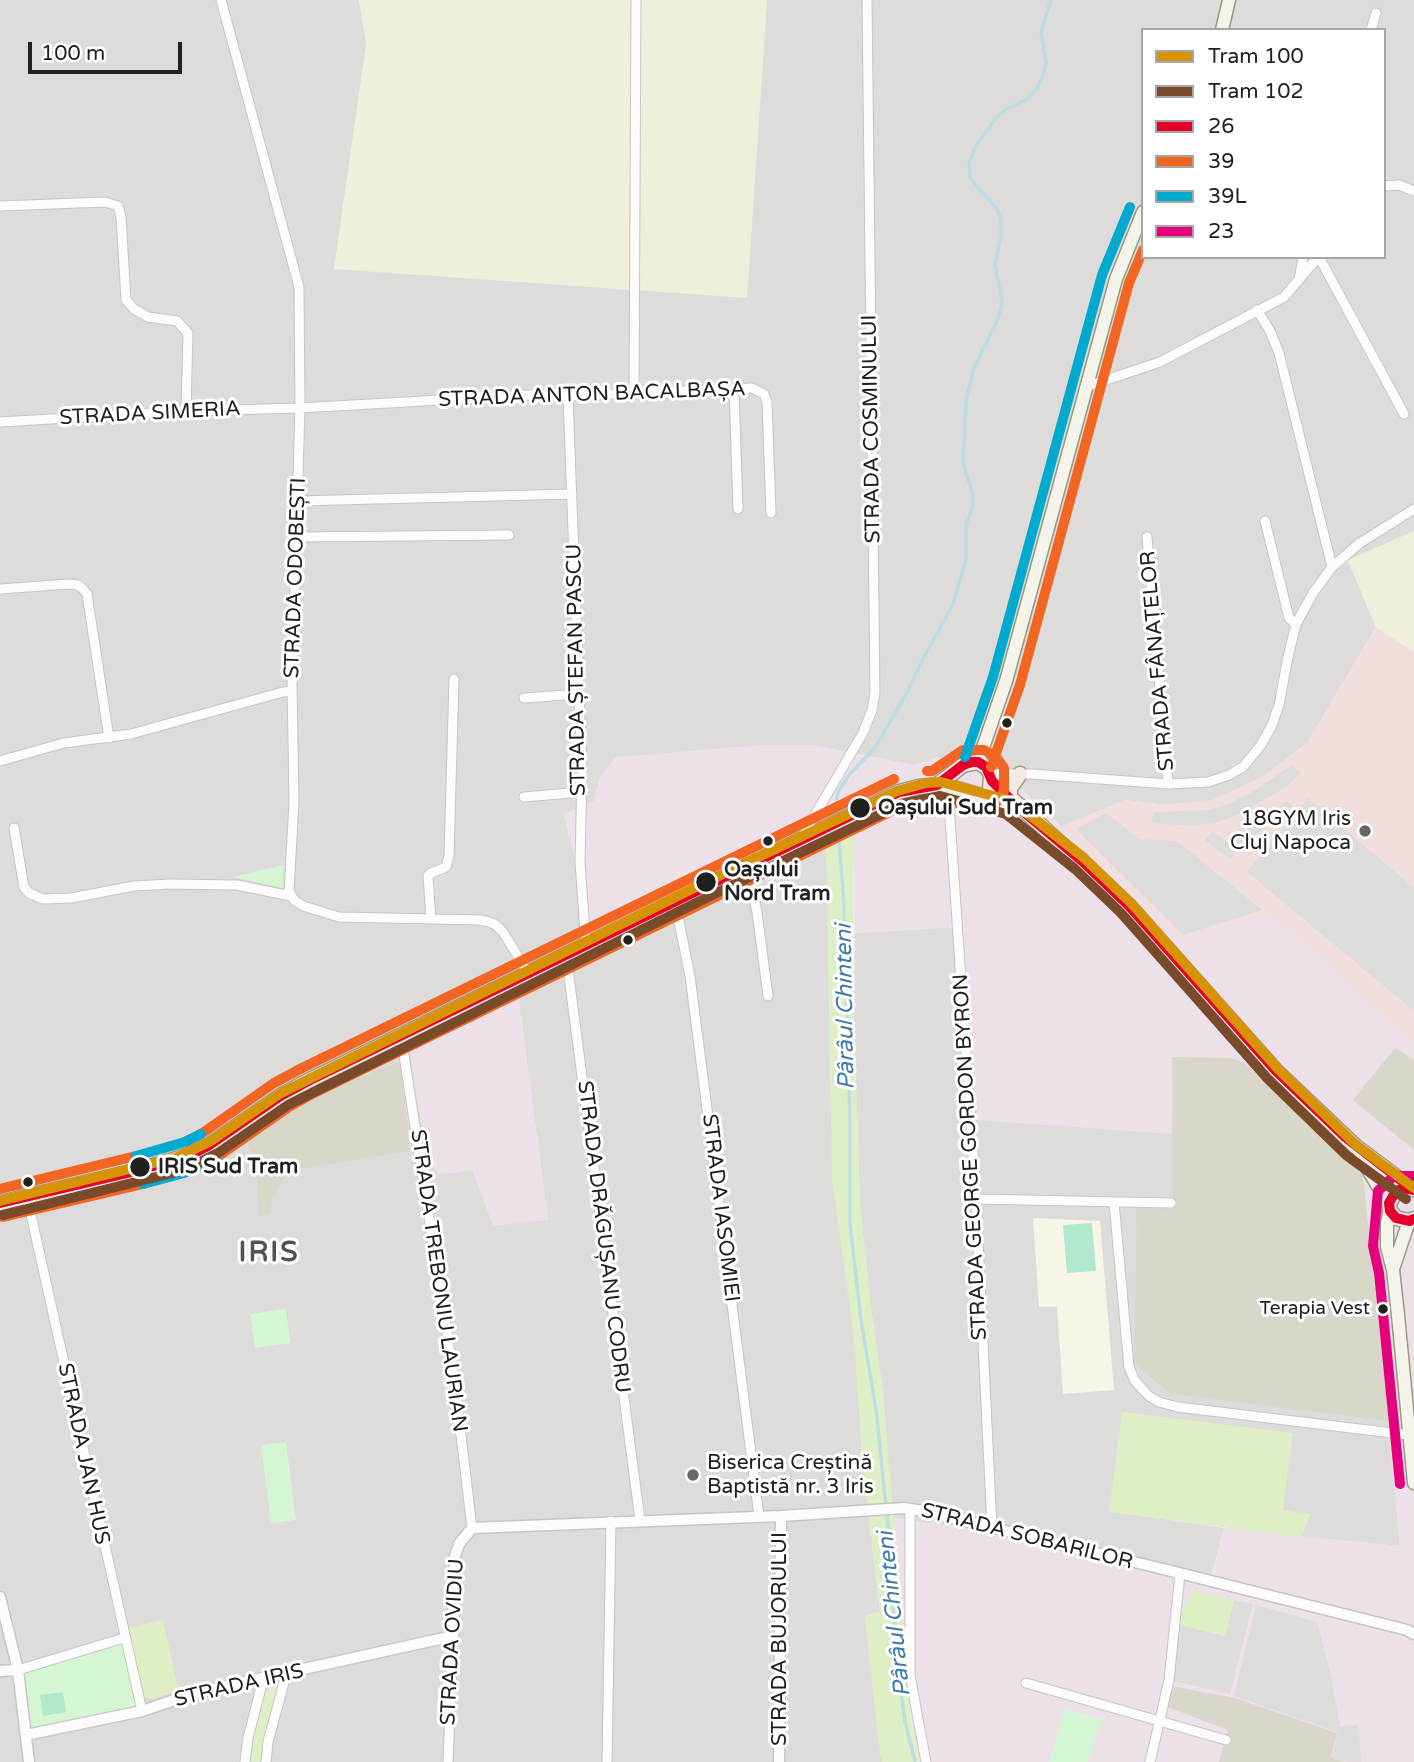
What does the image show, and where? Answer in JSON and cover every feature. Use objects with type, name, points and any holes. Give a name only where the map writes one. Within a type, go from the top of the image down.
[{"type":"main road","points":[[1222,28],[1229,0]]},
{"type":"main road","points":[[978,762],[1006,681],[1116,279],[1141,217]]},
{"type":"main road","points":[[937,785],[967,763],[978,762],[986,767],[1014,802],[1129,906],[1276,1070],[1355,1146],[1413,1189]]},
{"type":"main road","points":[[958,789],[956,779],[959,769]]},
{"type":"main road","points":[[1014,802],[1010,788],[1020,774]]},
{"type":"main road","points":[[984,796],[990,790],[992,777]]},
{"type":"main road","points":[[0,1203],[179,1160],[208,1146],[282,1095],[816,832],[910,789],[937,785],[1014,802]]},
{"type":"main road","points":[[1355,1146],[1396,1218],[1413,1220],[1393,1270]]},
{"type":"main road","points":[[1413,1189],[1396,1191],[1387,1222],[1387,1247],[1393,1270],[1414,1483]]},
{"type":"street","name":"STRADA ODOBEȘTI","points":[[221,0],[299,287],[300,408],[292,691],[294,802],[288,883],[290,896]]},
{"type":"street","points":[[634,393],[636,0]]},
{"type":"street","name":"STRADA COSMINULUI","points":[[801,840],[863,733],[875,693],[867,0]]},
{"type":"street","points":[[1372,28],[1376,13]]},
{"type":"street","points":[[1386,186],[1399,185],[1414,191]]},
{"type":"street","points":[[0,206],[105,202],[115,204],[121,217],[127,300],[134,309],[148,317],[177,321],[188,333],[186,411]]},
{"type":"street","points":[[1299,280],[1303,259]]},
{"type":"street","points":[[1085,387],[1160,362],[1284,297],[1316,259]]},
{"type":"street","points":[[1319,259],[1404,414]]},
{"type":"street","points":[[1257,310],[1279,353],[1315,509],[1332,568]]},
{"type":"street","points":[[734,389],[738,509]]},
{"type":"street","name":"STRADA ANTON BACALBAȘA","points":[[300,408],[547,394],[568,396],[759,390],[767,402],[771,513]]},
{"type":"street","name":"STRADA ȘTEFAN PASCU","points":[[568,396],[579,694],[580,862],[586,945]]},
{"type":"street","name":"STRADA SIMERIA","points":[[0,422],[186,411],[300,408]]},
{"type":"street","points":[[298,501],[572,494]]},
{"type":"street","name":"STRADA FÂNAȚELOR","points":[[992,777],[1020,774],[1168,784],[1208,782],[1229,775],[1243,766],[1261,745],[1272,725],[1279,705],[1296,624],[1313,593],[1332,568],[1360,543],[1414,509]]},
{"type":"street","points":[[1265,521],[1289,618],[1296,624]]},
{"type":"street","points":[[297,537],[509,535]]},
{"type":"street","name":"STRADA FÂNAȚELOR","points":[[1147,537],[1168,784]]},
{"type":"street","points":[[0,589],[69,584],[83,589],[109,738]]},
{"type":"street","points":[[430,919],[428,876],[446,867],[449,856],[454,679]]},
{"type":"street","points":[[0,761],[64,743],[131,734],[292,691]]},
{"type":"street","points":[[524,698],[579,694]]},
{"type":"street","name":"STRADA GEORGE GORDON BYRON","points":[[958,789],[949,804],[976,1199],[992,1528]]},
{"type":"street","points":[[524,797],[581,792]]},
{"type":"street","points":[[14,828],[24,887],[29,893],[43,899],[71,898],[134,886],[237,885],[290,896],[303,906],[339,917],[480,919],[496,925],[528,973]]},
{"type":"street","points":[[747,867],[757,912],[768,996]]},
{"type":"street","name":"STRADA IASOMIEI","points":[[675,902],[690,976],[759,1516]]},
{"type":"street","name":"STRADA DRĂGUȘANU CODRU","points":[[566,954],[640,1520]]},
{"type":"street","name":"STRADA TREBONIU LAURIAN","points":[[401,1036],[456,1385],[472,1528]]},
{"type":"street","name":"STRADA JAN HUS","points":[[27,1198],[142,1711]]},
{"type":"street","points":[[976,1199],[1171,1203]]},
{"type":"street","points":[[1114,1202],[1129,1367],[1135,1381],[1149,1396],[1178,1407],[1409,1435]]},
{"type":"street","points":[[910,1509],[910,1675],[926,1762]]},
{"type":"street","name":"STRADA SOBARILOR","points":[[472,1528],[910,1509],[1412,1632]]},
{"type":"street","name":"STRADA BUJORULUI","points":[[779,1762],[781,1516]]},
{"type":"street","points":[[607,1762],[611,1521]]},
{"type":"street","name":"STRADA OVIDIU","points":[[448,1762],[456,1556],[459,1544],[472,1528]]},
{"type":"street","points":[[1150,1762],[1169,1680],[1180,1574]]},
{"type":"street","points":[[0,1597],[18,1670],[29,1762]]},
{"type":"street","name":"STRADA IRIS","points":[[26,1735],[142,1711],[195,1693],[453,1636]]},
{"type":"street","points":[[0,1671],[18,1670],[124,1638]]},
{"type":"street","points":[[266,1762],[268,1742],[286,1675]]},
{"type":"street","points":[[245,1762],[248,1738],[263,1680]]},
{"type":"street","points":[[1026,1684],[1226,1740]]},
{"type":"shaded area","points":[[0,0],[359,0],[366,42],[746,298],[767,0],[1414,0],[1414,531],[1348,561],[1376,627],[1308,742],[1263,777],[1213,800],[1166,805],[1125,800],[1061,827],[1021,788],[967,765],[938,757],[914,765],[812,745],[725,748],[600,777],[594,801],[564,814],[592,934],[513,990],[410,1041],[428,1159],[472,1170],[548,1220],[518,993],[652,924],[826,840],[829,941],[863,1467],[880,1612],[865,1616],[882,1762],[0,1762]]},
{"type":"shaded area","points":[[1376,627],[1414,652],[1414,1044],[1270,913],[1181,940],[1061,827],[1125,800],[1166,805],[1213,800],[1263,777],[1308,742]]},
{"type":"shaded area","points":[[764,745],[812,745],[914,765],[938,757],[986,767],[1021,788],[1181,939],[1270,913],[1414,1044],[1414,1762],[920,1762],[911,1719],[893,1518],[1038,1539],[1211,1581],[1224,1528],[1400,1546],[1363,1175],[1173,1057],[1173,1134],[977,1120],[957,927],[855,933],[853,834],[826,840],[652,924],[518,993],[548,1220],[493,1226],[472,1170],[439,1175],[428,1159],[410,1041],[513,990],[592,934],[564,814],[594,801],[600,777],[615,757]]},
{"type":"shaded area","points":[[1292,765],[1300,773],[1286,787],[1240,814],[1193,826],[1151,823],[1154,812],[1207,810],[1230,803],[1251,793]]},
{"type":"shaded area","points":[[1308,798],[1414,888],[1414,1011],[1247,872]]},
{"type":"shaded area","points":[[1287,801],[1293,806],[1248,841],[1230,859],[1205,840],[1212,831],[1230,844]]},
{"type":"shaded area","points":[[1106,813],[1139,839],[1177,841],[1262,910],[1183,935],[1076,829]]},
{"type":"shaded area","points":[[957,927],[1173,1133],[1364,1202],[1400,1546],[1301,1537],[1135,1515],[1224,1528],[1210,1581],[1029,1537],[893,1518],[883,1393],[860,1206],[854,1022],[855,933]]},
{"type":"shaded area","points":[[1395,1048],[1414,1060],[1414,1150],[1353,1100]]},
{"type":"shaded area","points":[[1172,1057],[1232,1058],[1246,1064],[1363,1175],[1389,1421],[1171,1394],[1134,1363],[1137,1208],[1173,1209]]},
{"type":"shaded area","points":[[400,1062],[410,1151],[287,1171],[272,1198],[271,1213],[259,1216],[257,1180],[247,1142],[282,1116],[339,1085]]},
{"type":"shaded area","points":[[285,1197],[292,1244],[264,1248],[259,1216],[271,1213],[272,1199]]},
{"type":"shaded area","points":[[1033,1218],[1100,1221],[1114,1390],[1063,1394],[1057,1307],[1039,1307]]},
{"type":"shaded area","points":[[1006,1422],[1011,1502],[1002,1503],[997,1423]]},
{"type":"shaded area","points":[[380,1426],[392,1490],[378,1492],[368,1428]]},
{"type":"shaded area","points":[[1314,1488],[1367,1494],[1370,1522],[1311,1514]]},
{"type":"shaded area","points":[[1234,1600],[1253,1604],[1230,1694],[1169,1680],[1176,1624],[1225,1636]]},
{"type":"shaded area","points":[[1256,1605],[1317,1622],[1332,1680],[1340,1727],[1358,1725],[1361,1762],[1332,1757],[1338,1732],[1234,1696]]},
{"type":"shaded area","points":[[1171,1686],[1235,1698],[1337,1733],[1331,1757],[1345,1762],[1219,1762],[1228,1730],[1168,1707]]},
{"type":"green space","points":[[359,0],[767,0],[747,298],[334,269],[366,43]]},
{"type":"green space","points":[[1414,531],[1414,652],[1376,627],[1348,560]]},
{"type":"green space","points":[[853,834],[854,1022],[860,1206],[883,1393],[911,1719],[920,1762],[882,1762],[880,1755],[865,1616],[880,1612],[863,1467],[854,1338],[832,1178],[826,840]]},
{"type":"green space","points":[[283,865],[283,888],[233,877]]},
{"type":"green space","points":[[1092,1223],[1096,1271],[1067,1273],[1063,1225]]},
{"type":"green space","points":[[286,1309],[290,1343],[255,1348],[250,1314]]},
{"type":"green space","points":[[1122,1412],[1293,1433],[1283,1510],[1311,1514],[1301,1537],[1109,1512]]},
{"type":"green space","points":[[286,1442],[296,1520],[271,1523],[261,1445]]},
{"type":"green space","points":[[1193,1590],[1234,1600],[1225,1636],[1176,1624]]},
{"type":"green space","points":[[163,1620],[178,1688],[176,1692],[148,1699],[143,1695],[129,1628]]},
{"type":"green space","points":[[124,1638],[142,1711],[26,1735],[18,1670]]},
{"type":"green space","points":[[279,1682],[260,1762],[249,1762],[251,1738],[266,1685]]},
{"type":"green space","points":[[63,1692],[66,1712],[43,1716],[40,1695]]},
{"type":"green space","points":[[1065,1709],[1102,1719],[1088,1762],[1049,1762]]},
{"type":"waterway","name":"Pârâul Chinteni","points":[[837,819],[837,794],[848,776],[875,748],[909,689],[953,604],[966,559],[966,524],[973,506],[972,492],[963,463],[966,401],[974,368],[998,319],[1002,302],[995,264],[1001,236],[1000,216],[970,177],[969,163],[976,146],[997,117],[1027,99],[1037,88],[1046,64],[1041,32],[1051,0]]},
{"type":"waterway","name":"Pârâul Chinteni","points":[[838,827],[844,904],[850,1225],[861,1320],[876,1409],[890,1546],[897,1665],[905,1721],[915,1762]]},
{"type":"tram line","name":"100","points":[[0,1201],[178,1157],[211,1141],[281,1093],[706,882],[897,791],[941,782],[1012,801],[1084,858],[1131,903],[1278,1069],[1356,1145],[1414,1188]]},
{"type":"tram line","name":"102","points":[[3,1215],[184,1170],[218,1153],[288,1105],[712,895],[902,804],[940,796],[1006,814],[1075,869],[1121,913],[1268,1079],[1346,1155],[1406,1199]]},
{"type":"transit line","name":"39L","points":[[965,757],[993,677],[1102,275],[1130,207]]},
{"type":"transit line","name":"39","points":[[991,767],[1020,685],[1129,283],[1141,255]]},
{"type":"transit line","name":"39","points":[[216,1158],[289,1107],[314,1093],[904,805],[941,799],[986,810],[994,806],[1004,791],[1004,768],[996,757],[984,750],[963,750],[932,771],[927,771]]},
{"type":"transit line","name":"26","points":[[0,1203],[140,1170],[190,1155],[308,1081],[899,792],[937,785],[963,765],[972,762],[986,767],[992,781],[1018,807],[1082,861],[1129,906],[1276,1071],[1344,1136],[1411,1188]]},
{"type":"transit line","name":"39","points":[[185,1142],[201,1134],[274,1083],[302,1068],[894,779]]},
{"type":"transit line","name":"39L","points":[[136,1156],[185,1142],[201,1134]]},
{"type":"transit line","name":"39","points":[[0,1189],[136,1156]]},
{"type":"transit line","name":"39L","points":[[143,1184],[184,1173],[216,1158]]},
{"type":"transit line","name":"23","points":[[1400,1484],[1379,1273],[1373,1246],[1378,1191],[1394,1176],[1414,1176]]},
{"type":"transit line","name":"39","points":[[3,1217],[143,1184]]},
{"type":"transit line","name":"26","points":[[1414,1190],[1405,1188],[1396,1191],[1389,1203],[1390,1211],[1396,1218],[1409,1221],[1414,1219]]},
{"type":"place","name":"Oașului Sud Tram","points":[[860,808]]},
{"type":"place","name":"18GYM Iris Cluj Napoca","points":[[1365,831]]},
{"type":"place","name":"Oașului Nord Tram","points":[[706,882]]},
{"type":"place","name":"IRIS Sud Tram","points":[[140,1167]]},
{"type":"place","name":"Terapia Vest","points":[[1383,1309]]},
{"type":"place","name":"Biserica Creștină Baptistă nr. 3 Iris","points":[[693,1475]]},
{"type":"district","name":"IRIS","points":[[269,1254]]}]
